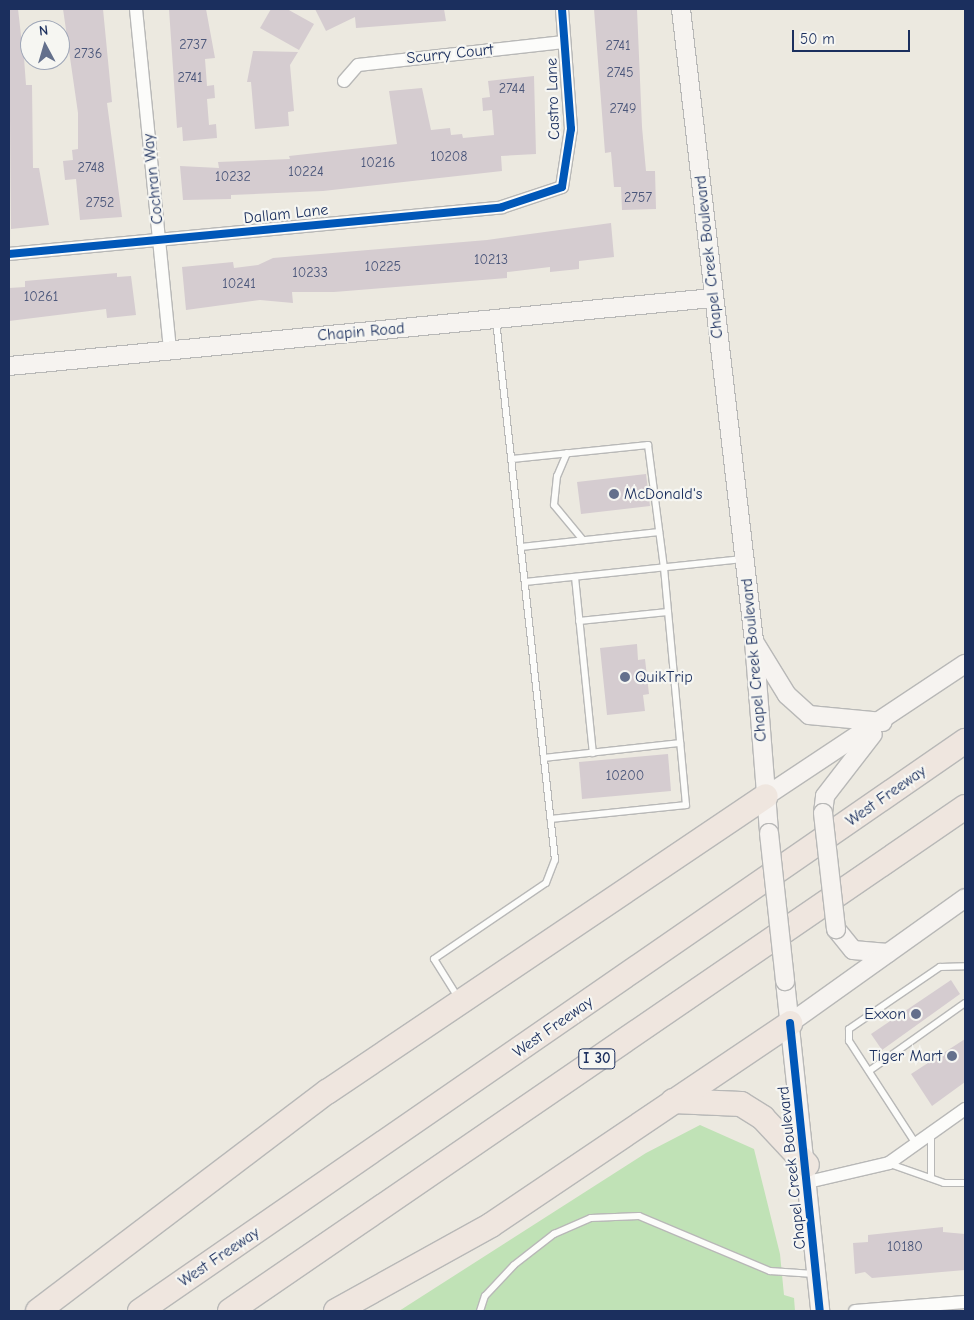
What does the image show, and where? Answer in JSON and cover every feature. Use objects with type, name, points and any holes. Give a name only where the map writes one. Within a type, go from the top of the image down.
[{"type":"highway","name":"West Freeway","points":[[140,1311],[965,741]]},
{"type":"highway","points":[[38,1311],[327,1092],[766,796]]},
{"type":"highway","name":"I 30","points":[[230,1311],[965,806]]},
{"type":"highway","points":[[336,1311],[491,1225],[790,1023]]},
{"type":"highway","points":[[673,1101],[741,1104],[763,1118],[808,1174]]},
{"type":"main road","name":"Chapel Creek Boulevard","points":[[682,9],[713,298],[754,641],[769,833],[808,1174],[820,1311]]},
{"type":"main road","name":"Chapin Road","points":[[9,366],[713,298]]},
{"type":"main road","points":[[754,641],[787,695],[809,715],[883,722]]},
{"type":"main road","points":[[766,796],[883,722],[965,664]]},
{"type":"main road","points":[[883,722],[825,796],[823,813],[836,929],[853,950],[888,953]]},
{"type":"main road","points":[[790,1023],[965,898]]},
{"type":"street","name":"Cochran Way","points":[[136,9],[170,350]]},
{"type":"street","name":"Castro Lane","points":[[562,9],[571,129],[562,187]]},
{"type":"street","name":"Scurry Court","points":[[344,81],[358,65],[564,42]]},
{"type":"street","name":"Dallam Lane","points":[[9,254],[502,207],[562,187]]},
{"type":"street","points":[[808,1174],[889,1163],[931,1133],[959,1118],[965,1109]]},
{"type":"street","points":[[855,1311],[965,1302]]},
{"type":"lane","points":[[461,1002],[434,959],[546,883],[555,860],[496,319]]},
{"type":"lane","points":[[512,459],[648,445],[664,568],[686,805],[551,819]]},
{"type":"lane","points":[[567,453],[557,476],[554,504],[583,540]]},
{"type":"lane","points":[[521,547],[659,532]]},
{"type":"lane","points":[[525,582],[744,559]]},
{"type":"lane","points":[[575,577],[592,753]]},
{"type":"lane","points":[[579,621],[668,612]]},
{"type":"lane","points":[[544,758],[680,743]]},
{"type":"lane","points":[[916,1144],[849,1041],[849,1029],[940,967],[965,966]]},
{"type":"lane","points":[[869,1071],[965,1003]]},
{"type":"lane","points":[[931,1133],[931,1178]]},
{"type":"lane","points":[[889,1163],[931,1178],[965,1183]]},
{"type":"lane","points":[[480,1311],[485,1296],[514,1265],[554,1234],[591,1218],[639,1216],[770,1271],[818,1274]]},
{"type":"green space","points":[[700,1125],[754,1149],[780,1254],[784,1295],[794,1298],[795,1311],[399,1311],[646,1153]]},
{"type":"building","points":[[9,9],[18,9],[20,70],[25,70],[26,85],[32,85],[33,168],[39,168],[49,225],[11,229]]},
{"type":"building","points":[[63,9],[103,9],[112,102],[107,103],[122,217],[80,220],[76,179],[65,180],[63,161],[73,160],[72,150],[78,149],[78,113],[70,58],[70,20],[65,20]]},
{"type":"building","points":[[169,9],[206,9],[215,58],[205,59],[207,86],[214,85],[215,98],[207,99],[209,125],[216,124],[217,138],[183,141],[182,127],[177,128]]},
{"type":"building","points":[[271,9],[287,9],[314,24],[299,50],[260,28]]},
{"type":"building","points":[[315,9],[444,9],[446,21],[356,28],[355,17],[326,31]]},
{"type":"building","points":[[594,9],[637,9],[642,127],[646,171],[655,171],[656,209],[622,210],[621,187],[614,187],[611,152],[605,153]]},
{"type":"building","points":[[253,51],[298,52],[290,65],[294,111],[288,112],[289,126],[255,129],[251,82],[247,82]]},
{"type":"building","points":[[534,76],[536,154],[501,156],[502,171],[323,191],[231,195],[231,199],[183,200],[180,166],[219,168],[218,162],[290,159],[289,156],[397,144],[389,91],[422,88],[431,130],[450,128],[451,135],[462,134],[463,138],[494,135],[492,110],[483,111],[482,98],[490,97],[488,81]]},
{"type":"building","points":[[611,223],[614,257],[579,261],[579,269],[550,272],[550,267],[507,272],[507,278],[334,292],[292,292],[293,303],[260,300],[186,310],[182,267],[233,262],[234,268],[258,265],[273,258],[487,240]]},
{"type":"building","points":[[117,273],[117,277],[131,276],[136,315],[107,318],[106,309],[9,321],[9,288],[25,287],[25,281]]},
{"type":"building","name":"McDonald's","points":[[646,474],[650,506],[581,514],[577,482]]},
{"type":"building","name":"QuikTrip","points":[[637,644],[638,660],[645,659],[649,694],[643,695],[645,711],[607,715],[600,648]]},
{"type":"building","points":[[668,754],[671,791],[582,799],[579,762]]},
{"type":"building","name":"Exxon","points":[[951,980],[960,994],[882,1050],[871,1034]]},
{"type":"building","name":"Tiger Mart","points":[[965,1039],[965,1082],[932,1106],[911,1074]]},
{"type":"building","points":[[943,1227],[943,1232],[965,1234],[965,1270],[872,1278],[865,1272],[855,1274],[853,1243],[868,1242],[868,1235]]},
{"type":"cycle path","points":[[9,254],[502,207],[562,187],[571,129],[562,9]]},
{"type":"cycle path","points":[[790,1023],[820,1311]]},
{"type":"place","name":"McDonald's","points":[[614,494]]},
{"type":"place","name":"QuikTrip","points":[[625,677]]},
{"type":"place","name":"Exxon","points":[[916,1014]]},
{"type":"place","name":"Tiger Mart","points":[[952,1056]]}]
